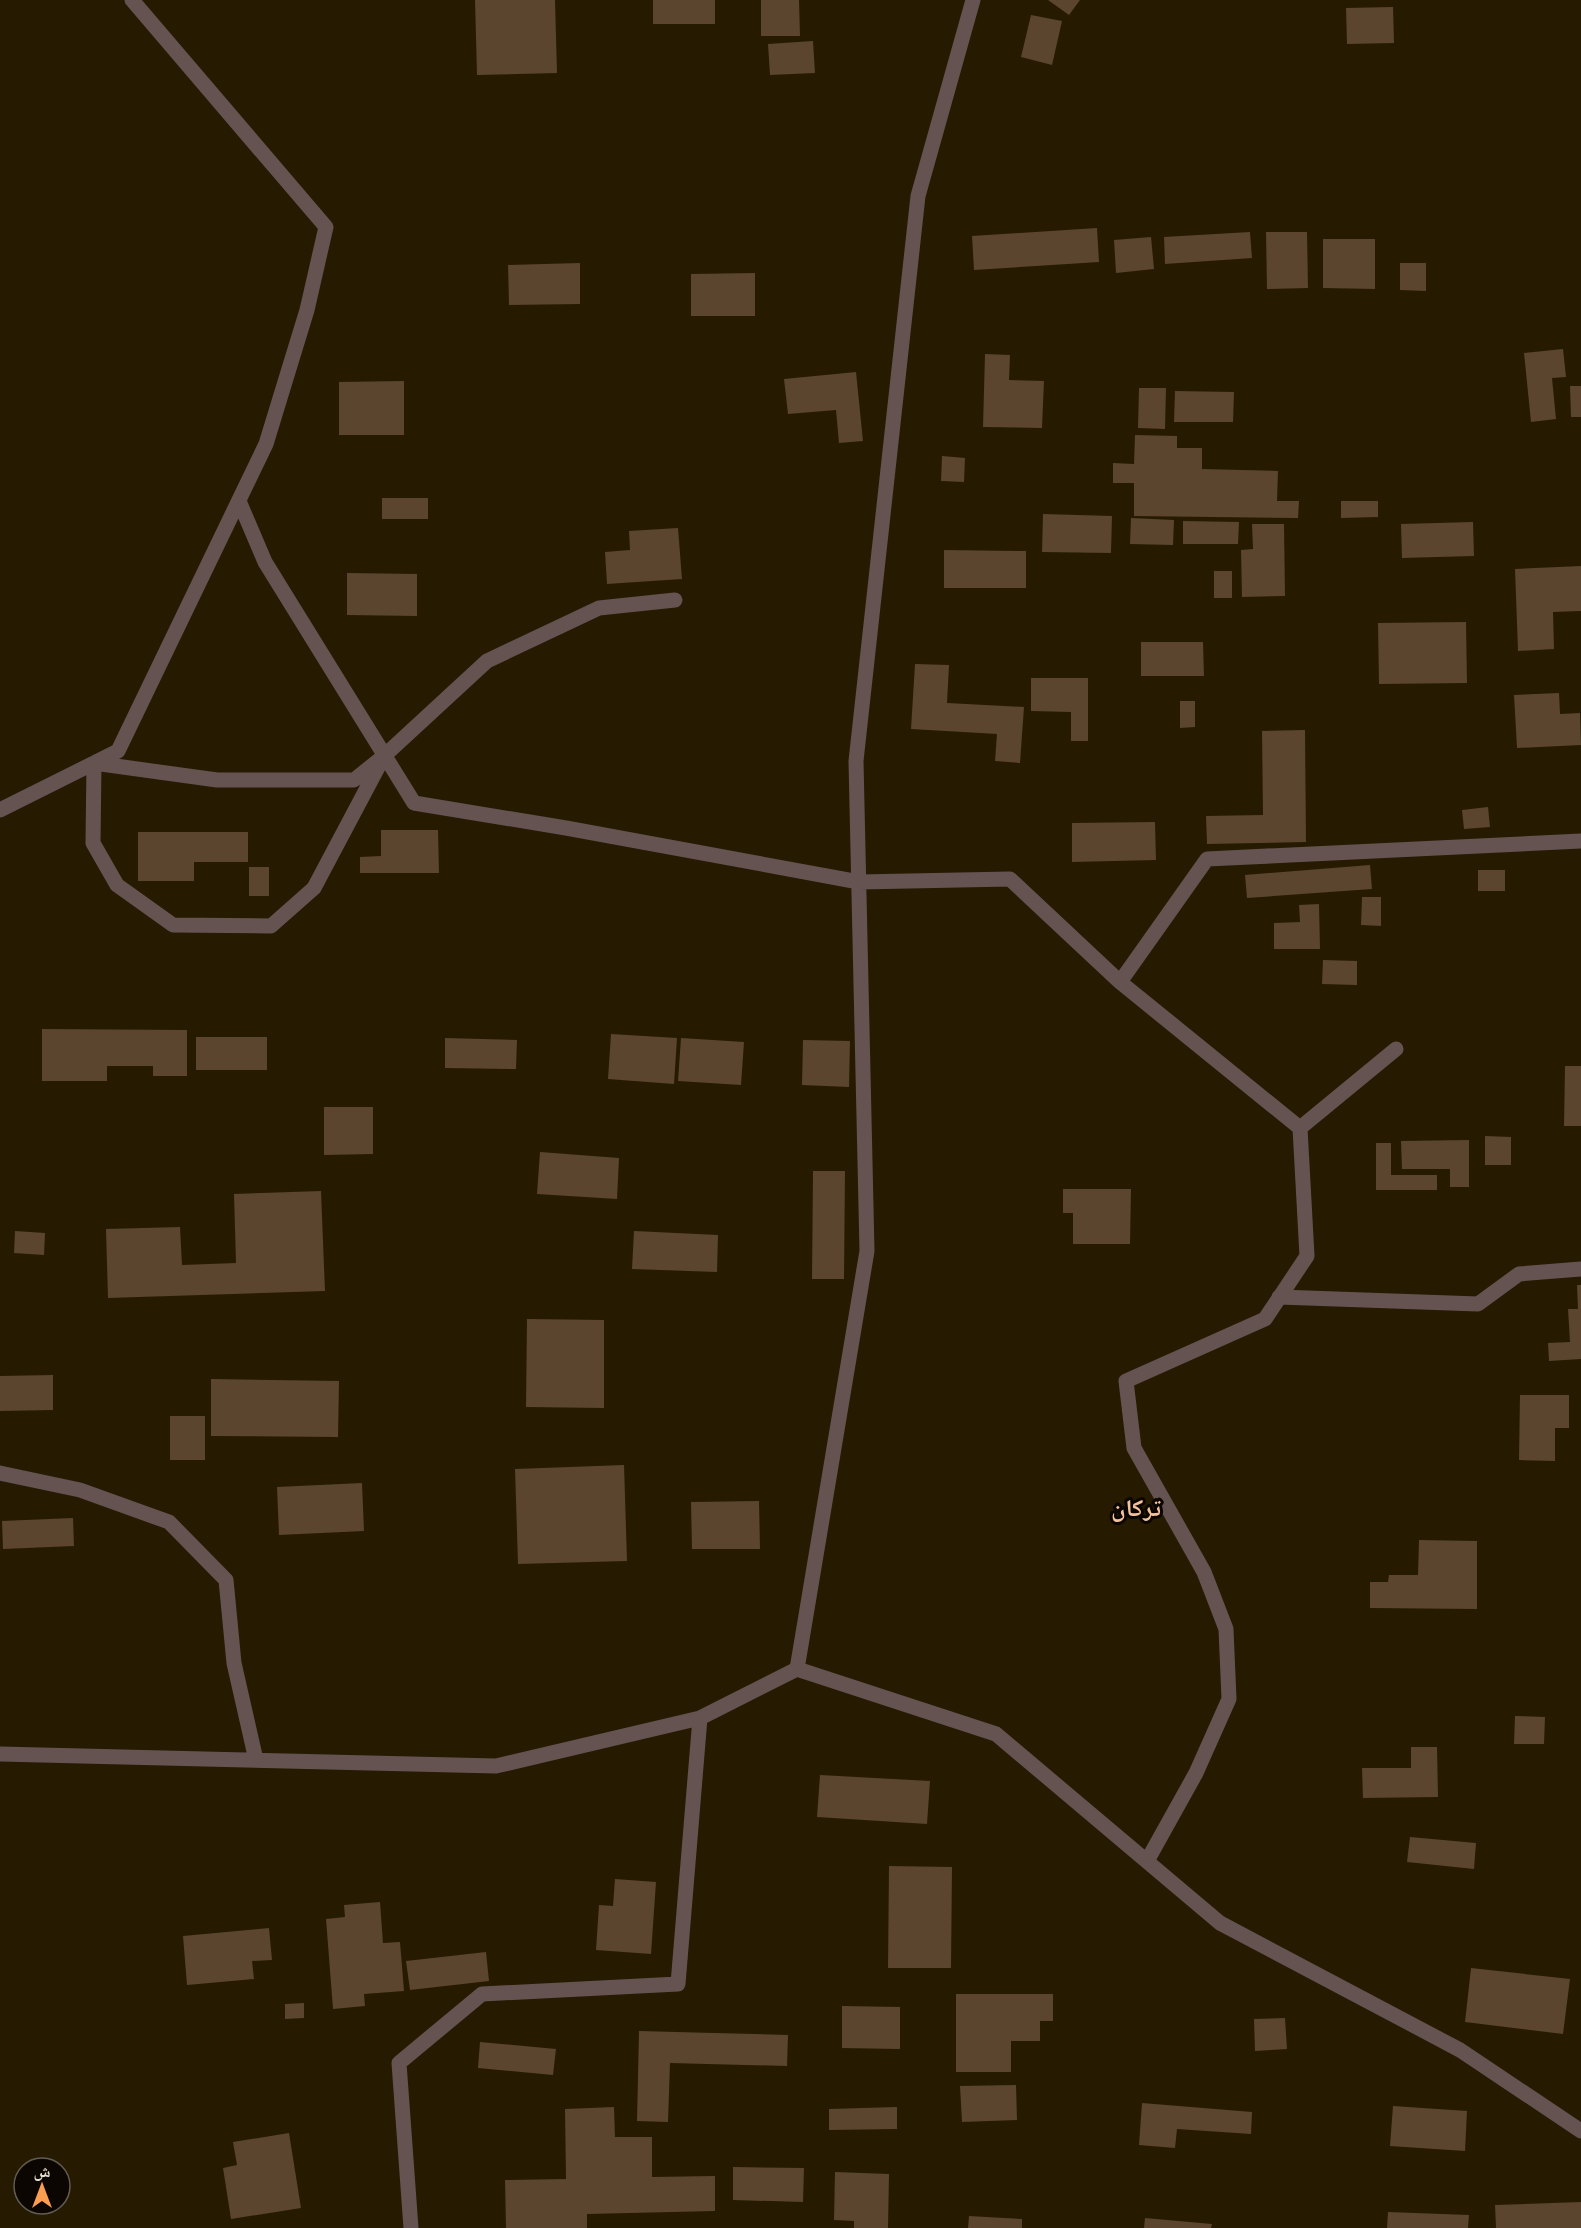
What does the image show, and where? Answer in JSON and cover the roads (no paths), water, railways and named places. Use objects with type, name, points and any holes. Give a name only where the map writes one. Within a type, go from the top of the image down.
[{"type":"street","points":[[0,810],[118,751],[267,444],[307,310],[326,227],[132,0]]},
{"type":"street","points":[[797,1670],[867,1251],[856,761],[918,196],[973,0]]},
{"type":"street","points":[[239,501],[266,562],[414,803],[566,828],[859,882],[1010,879],[1120,982],[1300,1128],[1307,1256],[1265,1319],[1126,1381],[1134,1448],[1204,1572],[1226,1629],[1229,1699],[1196,1773],[1147,1861]]},
{"type":"street","points":[[94,763],[217,780],[354,780],[384,756],[487,661],[599,608],[675,600]]},
{"type":"street","points":[[94,763],[93,843],[117,885],[173,925],[271,927],[314,888],[384,756]]},
{"type":"street","points":[[1120,982],[1207,859],[1581,841]]},
{"type":"street","points":[[1300,1128],[1396,1049]]},
{"type":"street","points":[[1279,1297],[1478,1304],[1519,1274],[1581,1269]]},
{"type":"street","points":[[0,1473],[80,1490],[169,1522],[226,1580],[234,1663],[256,1760]]},
{"type":"street","points":[[0,1754],[496,1766],[700,1718],[797,1670],[996,1734],[1220,1923],[1460,2050],[1581,2131]]},
{"type":"street","points":[[411,2228],[399,2063],[482,1994],[678,1984],[700,1718]]},
{"type":"district","name":"تركان","points":[[1136,1508]]}]
